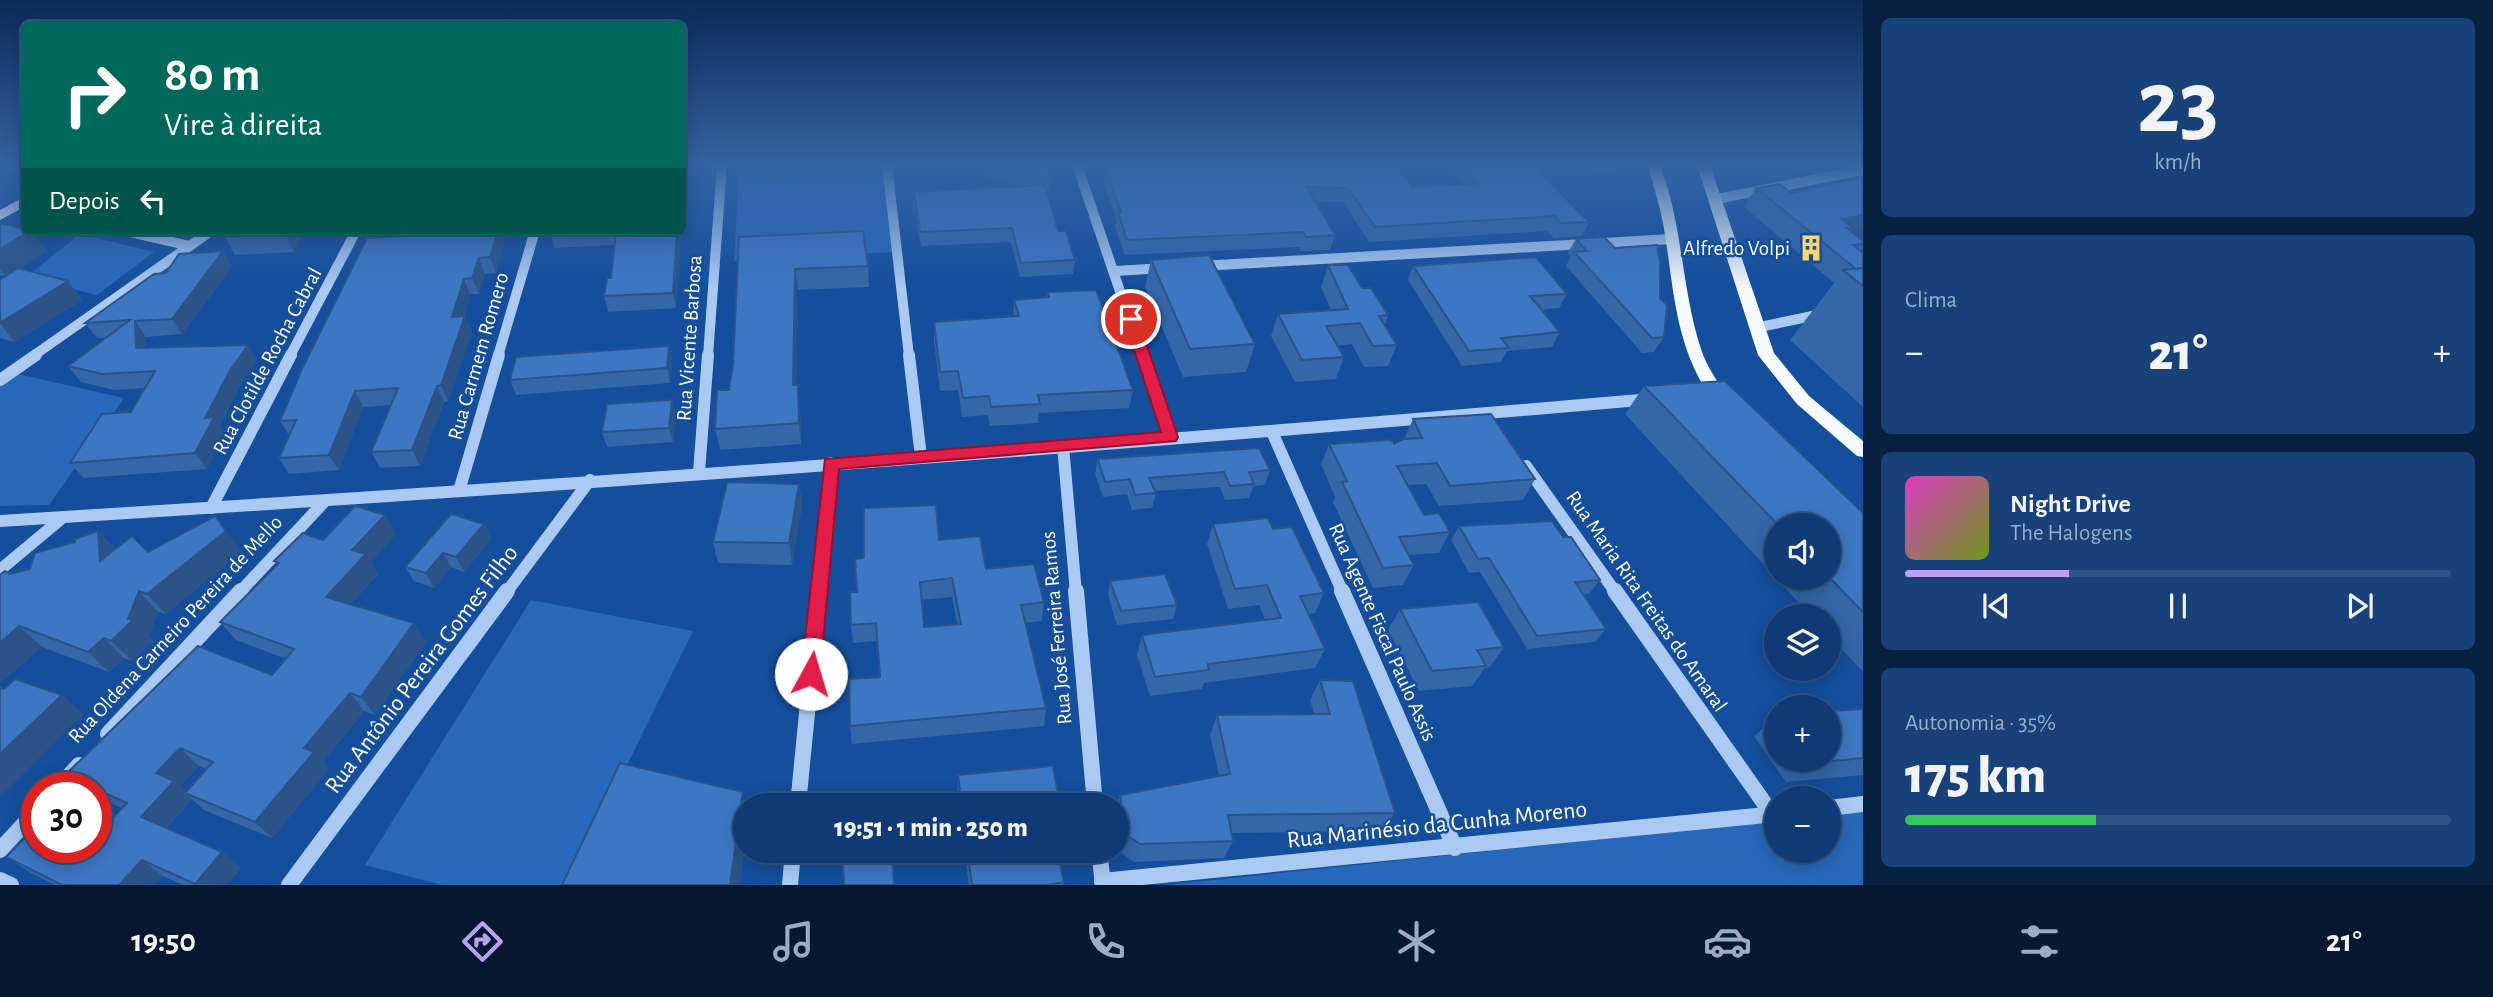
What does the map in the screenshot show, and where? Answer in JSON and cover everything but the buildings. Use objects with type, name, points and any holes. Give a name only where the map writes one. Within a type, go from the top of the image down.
[{"type":"main road","points":[[0,216],[19,206]]},
{"type":"main road","points":[[1666,206],[1695,362],[1709,395],[1732,412]]},
{"type":"main road","points":[[1719,206],[1755,328],[1766,355],[1778,373],[1803,400],[1863,451]]},
{"type":"street","name":"Rua Vicente Barbosa","points":[[699,472],[719,206]]},
{"type":"street","points":[[892,206],[921,457]]},
{"type":"street","points":[[1092,206],[1170,437]]},
{"type":"street","points":[[142,235],[190,246]]},
{"type":"street","points":[[0,380],[205,235]]},
{"type":"street","name":"Rua Clotilde Rocha Cabral","points":[[211,508],[354,235]]},
{"type":"street","name":"Rua Carmem Romero","points":[[458,491],[534,235]]},
{"type":"street","points":[[1185,267],[1672,239]]},
{"type":"street","points":[[1115,271],[1171,268]]},
{"type":"street","points":[[1755,328],[1829,312]]},
{"type":"street","points":[[0,521],[325,501],[1170,437],[1491,417],[1662,398]]},
{"type":"street","name":"Rua Agente Fiscal Paulo Assis","points":[[1272,432],[1455,848]]},
{"type":"street","name":"Rua José Ferreira Ramos","points":[[1063,446],[1094,793]]},
{"type":"street","name":"Rua Maria Rita Freitas do Amaral","points":[[1519,457],[1764,800]]},
{"type":"street","points":[[799,793],[831,463]]},
{"type":"street","name":"Rua Antônio Pereira Gomes Filho","points":[[289,885],[590,480]]},
{"type":"street","name":"Rua Oldena Carneiro Pereira de Mello","points":[[73,772],[325,501]]},
{"type":"street","points":[[0,570],[61,518]]},
{"type":"street","points":[[1841,807],[1863,804]]},
{"type":"street","name":"Rua Marinésio da Cunha Moreno","points":[[1102,883],[1764,815]]},
{"type":"street","points":[[0,850],[21,827]]},
{"type":"street","points":[[790,885],[792,863]]},
{"type":"street","points":[[1100,863],[1102,883]]},
{"type":"street","points":[[0,880],[10,885]]},
{"type":"shaded area","points":[[737,206],[888,206],[894,252],[734,261]]},
{"type":"shaded area","points":[[79,235],[154,252],[97,295],[26,277]]},
{"type":"shaded area","points":[[17,374],[124,398],[49,505],[0,506],[0,387]]},
{"type":"shaded area","points":[[531,600],[693,631],[568,885],[442,885],[365,865]]},
{"type":"shaded area","points":[[1863,812],[1863,885],[1166,885],[1764,822],[1764,863],[1841,863],[1841,814]]},
{"type":"place","name":"Alfredo Volpi","points":[[1811,248]]},
{"type":"route","points":[[811,674],[831,463],[1170,437],[1131,319]]}]
